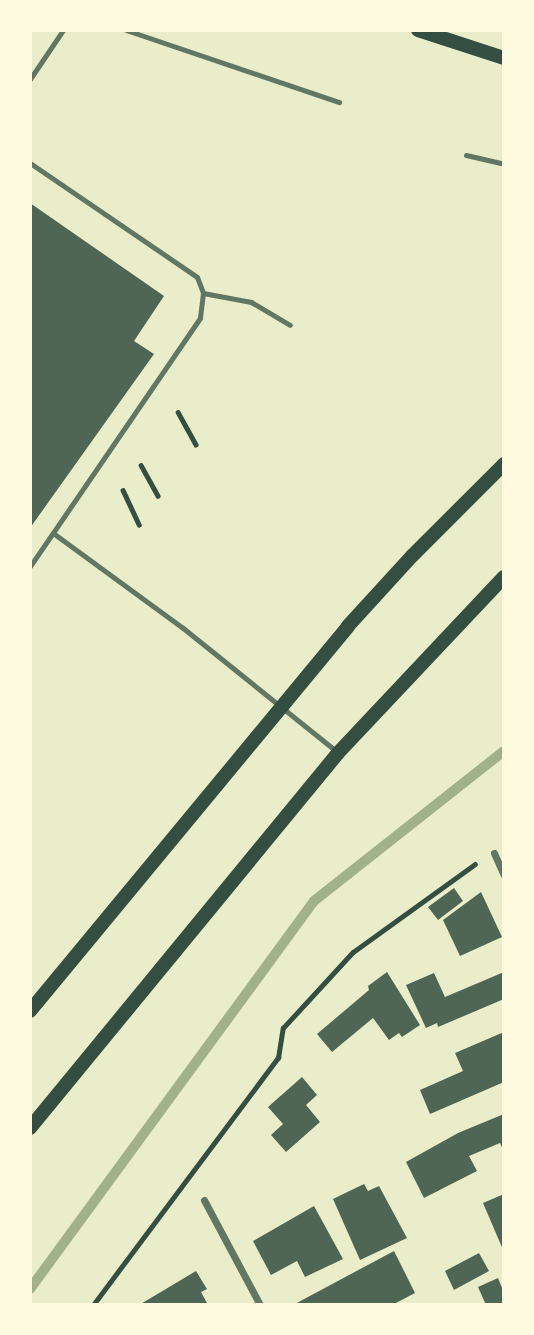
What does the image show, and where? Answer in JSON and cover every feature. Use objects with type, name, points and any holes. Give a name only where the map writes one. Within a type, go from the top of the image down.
[{"type":"main road","points":[[418,30],[504,58]]},
{"type":"main road","points":[[30,1011],[281,706],[412,556],[504,464]]},
{"type":"main road","points":[[30,1128],[338,753],[504,577]]},
{"type":"street","points":[[494,853],[504,875]]},
{"type":"street","points":[[204,1200],[260,1305]]},
{"type":"lane","points":[[30,79],[63,30]]},
{"type":"lane","points":[[126,30],[339,102]]},
{"type":"lane","points":[[466,155],[504,164]]},
{"type":"lane","points":[[30,163],[197,276],[203,293],[200,318],[30,566]]},
{"type":"lane","points":[[203,293],[251,302],[290,325]]},
{"type":"lane","points":[[53,533],[183,628],[338,753]]},
{"type":"path","points":[[178,412],[195,444]]},
{"type":"path","points":[[141,465],[158,496]]},
{"type":"path","points":[[123,490],[139,525]]},
{"type":"path","points":[[93,1305],[278,1058],[283,1028],[353,952],[473,867],[477,860],[494,853]]},
{"type":"building","points":[[30,203],[164,296],[134,341],[154,354],[30,528]]},
{"type":"building","points":[[454,888],[463,901],[438,920],[428,907]]},
{"type":"building","points":[[481,892],[502,937],[460,956],[443,920]]},
{"type":"building","points":[[387,972],[420,1025],[402,1037],[399,1033],[389,1040],[373,1018],[332,1052],[317,1034],[369,990],[368,986]]},
{"type":"building","points":[[504,972],[504,999],[438,1027],[437,1023],[426,1028],[406,985],[434,973],[445,997]]},
{"type":"building","points":[[504,1032],[504,1082],[430,1114],[420,1090],[463,1071],[455,1053]]},
{"type":"building","points":[[302,1077],[317,1095],[306,1105],[320,1122],[286,1152],[271,1135],[283,1124],[268,1107]]},
{"type":"building","points":[[504,1114],[504,1152],[500,1143],[469,1156],[477,1171],[424,1198],[406,1162],[458,1133]]},
{"type":"building","points":[[364,1184],[368,1191],[379,1186],[407,1238],[360,1260],[333,1199]]},
{"type":"building","points":[[504,1194],[504,1252],[483,1203]]},
{"type":"building","points":[[314,1206],[343,1259],[305,1277],[297,1261],[271,1275],[253,1241]]},
{"type":"building","points":[[394,1251],[415,1293],[392,1305],[293,1305]]},
{"type":"building","points":[[479,1253],[489,1271],[454,1290],[445,1271]]},
{"type":"building","points":[[196,1271],[207,1289],[201,1292],[208,1305],[139,1305]]},
{"type":"building","points":[[498,1278],[504,1293],[504,1305],[486,1305],[478,1287]]},
{"type":"waterway","points":[[30,1289],[314,901],[504,751]]}]
